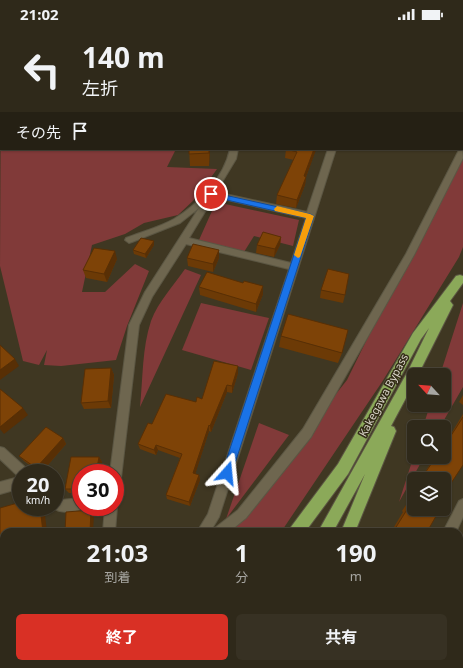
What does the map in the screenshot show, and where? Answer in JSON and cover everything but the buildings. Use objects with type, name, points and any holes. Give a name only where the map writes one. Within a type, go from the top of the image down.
[{"type":"highway","name":"Kakegawa Bypass","points":[[416,368],[462,275]]},
{"type":"highway","points":[[299,528],[343,469],[417,336],[462,275]]},
{"type":"highway","name":"Kakegawa Bypass","points":[[328,528],[407,384]]},
{"type":"highway","points":[[350,528],[407,387]]},
{"type":"street","points":[[117,464],[134,325],[148,295],[184,240],[232,159],[234,150]]},
{"type":"street","points":[[206,528],[213,517],[332,150]]},
{"type":"street","points":[[224,528],[242,514],[307,433],[410,256],[463,150]]},
{"type":"street","points":[[211,194],[310,216]]},
{"type":"street","points":[[129,240],[177,221],[211,194]]},
{"type":"street","points":[[184,240],[294,267]]},
{"type":"street","points":[[0,452],[13,464]]},
{"type":"street","points":[[0,488],[12,485]]},
{"type":"street","points":[[451,528],[463,506]]},
{"type":"street","points":[[109,528],[111,516]]},
{"type":"shaded area","points":[[1,150],[176,150],[167,167],[217,169],[197,197],[178,215],[144,223],[125,234],[92,245],[82,292],[105,292],[135,264],[149,271],[127,326],[116,360],[61,366],[44,365],[47,350],[39,365],[23,361],[0,266]]},
{"type":"shaded area","points":[[463,152],[463,247],[459,257],[382,382],[284,528],[230,528],[347,380],[397,278]]},
{"type":"shaded area","points":[[216,202],[299,220],[293,246],[254,236],[244,252],[199,240]]},
{"type":"shaded area","points":[[185,269],[201,275],[140,407],[144,352],[151,321],[162,300]]},
{"type":"shaded area","points":[[201,303],[269,318],[251,370],[182,350]]},
{"type":"shaded area","points":[[463,303],[463,387],[451,408],[451,368],[442,368]]},
{"type":"shaded area","points":[[428,412],[449,412],[444,420],[425,420]]},
{"type":"shaded area","points":[[259,423],[289,435],[226,519]]},
{"type":"shaded area","points":[[411,464],[420,464],[416,472],[409,472]]},
{"type":"shaded area","points":[[407,477],[407,488],[399,502]]},
{"type":"slow traffic","points":[[277,209],[310,216],[298,255]]},
{"type":"route","points":[[211,194],[310,216],[227,473]]}]
